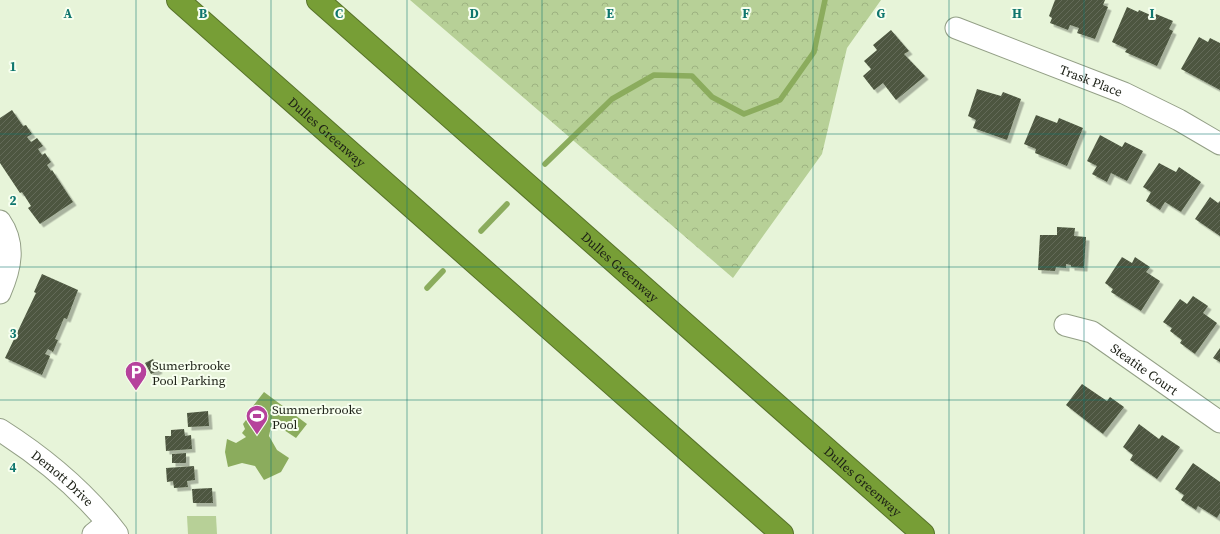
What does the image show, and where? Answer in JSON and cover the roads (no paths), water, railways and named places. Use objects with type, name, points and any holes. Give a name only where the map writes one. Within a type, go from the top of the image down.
[{"type":"highway","name":"Dulles Greenway","points":[[178,0],[782,534]]},
{"type":"highway","name":"Dulles Greenway","points":[[318,0],[923,534]]},
{"type":"street","name":"Trask Place","points":[[956,28],[1124,93],[1179,120],[1220,144]]},
{"type":"street","points":[[0,221],[5,228],[10,245],[11,257],[8,274],[0,293]]},
{"type":"street","name":"Steatite Court","points":[[1065,325],[1092,332],[1220,422]]},
{"type":"street","name":"Demott Drive","points":[[0,430],[49,465],[74,487],[106,530]]},
{"type":"waterway","points":[[545,164],[612,99],[654,75],[692,76],[712,97],[744,114],[780,100],[814,52],[825,0]]},
{"type":"waterway","points":[[481,231],[507,204]]},
{"type":"waterway","points":[[427,288],[443,271]]},
{"type":"place","name":"Sumerbrooke Pool Parking","points":[[136,392]]},
{"type":"place","name":"Summerbrooke Pool","points":[[257,436]]}]
